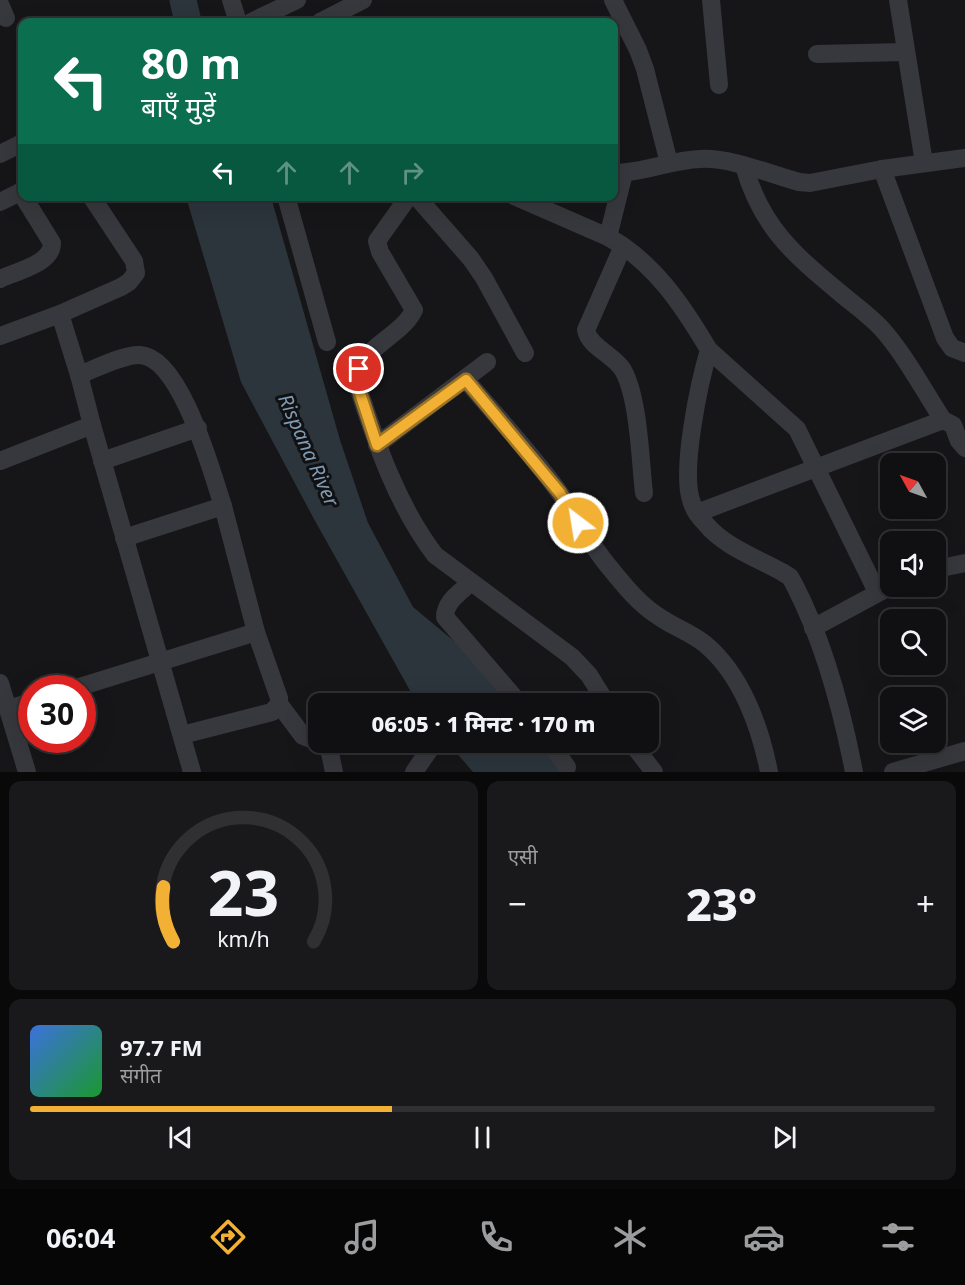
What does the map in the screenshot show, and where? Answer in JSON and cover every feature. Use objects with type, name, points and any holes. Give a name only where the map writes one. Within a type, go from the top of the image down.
[{"type":"street","points":[[231,0],[236,18]]},
{"type":"street","points":[[259,18],[297,0]]},
{"type":"street","points":[[328,18],[363,0]]},
{"type":"street","points":[[613,0],[645,69],[669,163]]},
{"type":"street","points":[[711,0],[719,85]]},
{"type":"street","points":[[898,0],[924,163]]},
{"type":"street","points":[[817,54],[905,52]]},
{"type":"street","points":[[0,154],[18,145]]},
{"type":"street","points":[[618,190],[619,173],[669,163],[716,159],[810,183],[882,169],[965,158]]},
{"type":"street","points":[[744,166],[760,209],[777,234],[798,258],[882,330],[943,420],[952,425],[965,448]]},
{"type":"street","points":[[882,169],[945,338],[952,348],[965,353]]},
{"type":"street","points":[[0,202],[18,195]]},
{"type":"street","points":[[0,279],[45,259],[52,249],[52,243],[27,201]]},
{"type":"street","points":[[0,336],[60,314],[121,287],[129,282],[136,273],[134,261],[94,201]]},
{"type":"street","points":[[287,201],[327,342]]},
{"type":"street","points":[[405,201],[377,241],[380,252],[414,310],[407,320],[364,360],[356,377],[377,445],[397,492],[435,555],[572,657],[589,675],[600,693]]},
{"type":"street","points":[[420,201],[478,268],[525,353]]},
{"type":"street","points":[[525,201],[615,241],[670,290],[684,308],[709,350],[797,429],[815,467],[880,582]]},
{"type":"street","points":[[617,201],[615,241],[586,330],[591,340],[617,363],[626,378],[634,411],[644,493]]},
{"type":"street","points":[[60,314],[192,772]]},
{"type":"street","points":[[709,350],[687,463],[691,500],[697,513],[718,536],[790,577],[799,592],[842,714],[854,772]]},
{"type":"street","points":[[79,375],[132,355],[153,358],[168,372],[198,428],[223,506],[256,632],[279,698],[279,704],[303,736],[308,738]]},
{"type":"street","points":[[377,445],[487,362]]},
{"type":"street","points":[[466,380],[560,493],[598,555],[628,589],[656,615],[685,630],[706,645],[728,669],[743,693],[760,737],[769,772]]},
{"type":"street","points":[[697,513],[943,420]]},
{"type":"street","points":[[0,461],[92,425]]},
{"type":"street","points":[[102,461],[198,428]]},
{"type":"street","points":[[124,537],[223,506]]},
{"type":"street","points":[[946,567],[965,563]]},
{"type":"street","points":[[471,582],[449,603],[445,610],[445,617],[511,693]]},
{"type":"street","points":[[813,628],[880,591]]},
{"type":"street","points":[[96,682],[256,632]]},
{"type":"street","points":[[0,683],[27,772]]},
{"type":"street","points":[[182,735],[272,712],[279,704]]},
{"type":"street","points":[[8,709],[18,706]]},
{"type":"street","points":[[893,772],[965,751]]},
{"type":"street","points":[[330,753],[334,772]]},
{"type":"street","points":[[414,772],[427,753]]},
{"type":"street","points":[[557,753],[567,767]]},
{"type":"street","points":[[639,753],[654,772]]},
{"type":"water","points":[[187,201],[272,201],[340,440],[368,523],[413,607],[484,666],[506,693],[411,693],[314,519],[241,382]]},
{"type":"water","points":[[457,753],[549,753],[561,772],[473,772]]},
{"type":"waterway","name":"Rispana River","points":[[183,0],[187,18]]},
{"type":"route","points":[[359,369],[356,377],[357,384],[377,445],[466,380],[560,493],[578,523]]}]
